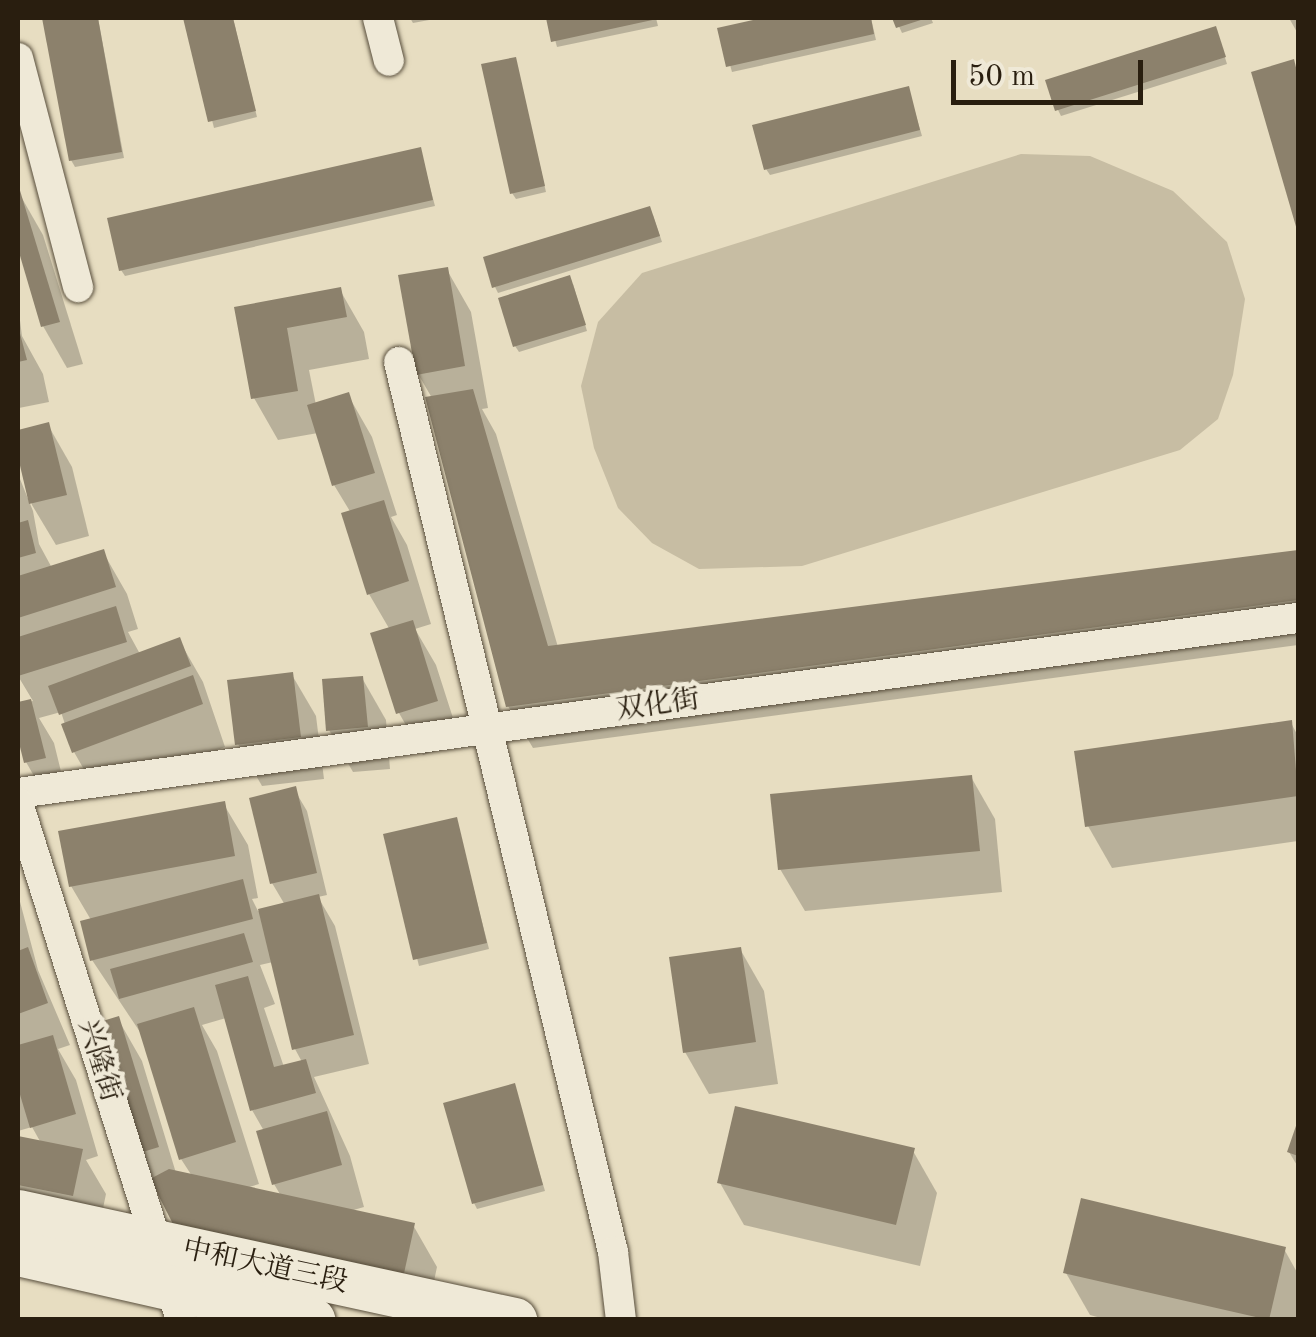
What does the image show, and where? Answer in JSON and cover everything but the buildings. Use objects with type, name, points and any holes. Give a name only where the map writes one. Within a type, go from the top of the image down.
[{"type":"main road","name":"中和大道三段","points":[[18,1212],[514,1320]]},
{"type":"main road","name":"中和大道三段","points":[[18,1253],[176,1303],[312,1320]]},
{"type":"street","points":[[378,18],[389,61]]},
{"type":"street","points":[[18,58],[78,287]]},
{"type":"street","points":[[399,362],[613,1252],[621,1320]]},
{"type":"street","name":"双化街","points":[[18,793],[1298,618]]},
{"type":"street","name":"兴隆街","points":[[18,803],[176,1303]]},
{"type":"shaded area","points":[[1021,154],[1090,156],[1173,191],[1227,242],[1245,299],[1233,375],[1218,419],[1180,450],[802,566],[699,569],[652,543],[618,508],[594,448],[581,386],[598,322],[642,273]]}]
